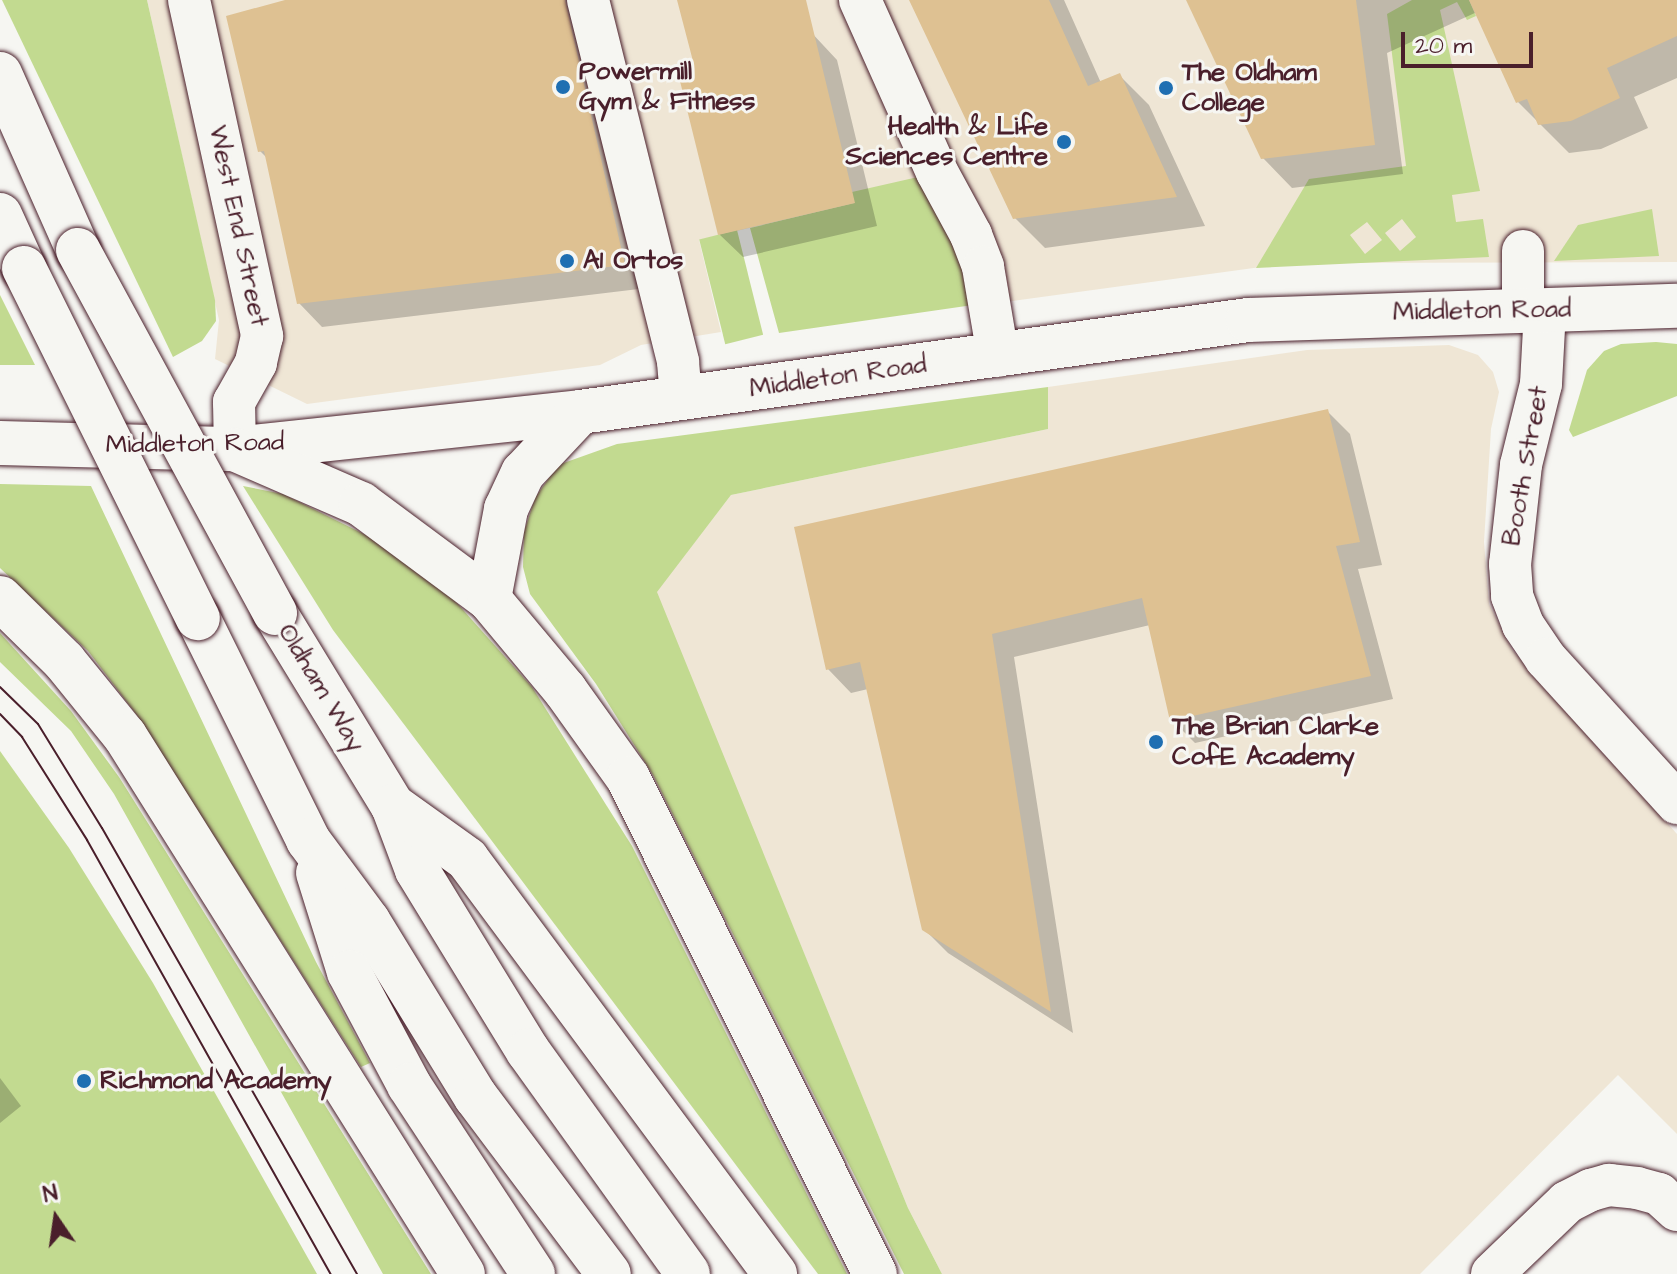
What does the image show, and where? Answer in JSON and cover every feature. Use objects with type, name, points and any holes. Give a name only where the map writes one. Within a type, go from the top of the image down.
[{"type":"main road","name":"Oldham Way","points":[[0,74],[78,250],[275,613],[393,806],[417,870],[528,1051],[688,1274]]},
{"type":"main road","points":[[0,215],[308,840],[349,972],[417,1098],[533,1274]]},
{"type":"main road","name":"Middleton Road","points":[[0,443],[235,449],[580,412],[1263,319],[1677,306]]},
{"type":"main road","points":[[489,599],[506,509],[523,473],[580,412]]},
{"type":"main road","points":[[235,449],[361,504],[489,599],[628,778],[875,1274]]},
{"type":"main road","points":[[0,598],[64,661],[125,736],[463,1274]]},
{"type":"main road","points":[[393,806],[467,859],[775,1274]]},
{"type":"main road","points":[[308,840],[368,921],[476,1097],[609,1274]]},
{"type":"street","name":"West End Street","points":[[189,0],[262,336],[256,363],[234,402],[235,449]]},
{"type":"street","points":[[588,0],[678,362],[681,398]]},
{"type":"street","points":[[860,0],[937,172],[971,235],[983,267],[998,356]]},
{"type":"street","name":"Booth Street","points":[[1523,251],[1534,311],[1541,384],[1521,465],[1510,564],[1512,596],[1523,625],[1546,659],[1677,803]]},
{"type":"street","points":[[1493,1274],[1567,1202],[1609,1185],[1659,1194],[1677,1210]]},
{"type":"shaded area","points":[[147,0],[1677,0],[1677,262],[1291,263],[1005,302],[855,203],[699,240],[721,332],[641,345],[600,365],[307,404],[215,359],[219,320]]},
{"type":"shaded area","name":"The Brian Clarke CofE Academy","points":[[1449,345],[1478,355],[1493,372],[1499,392],[1491,429],[1484,542],[1489,604],[1512,650],[1677,834],[1677,1134],[1618,1075],[1420,1274],[942,1274],[908,1208],[656,592],[731,495],[1048,429],[1048,387],[1307,350]]},
{"type":"green space","points":[[2,0],[147,0],[215,300],[216,321],[202,341],[173,357]]},
{"type":"green space","points":[[1412,0],[1469,0],[1476,16],[1467,20],[1457,2],[1440,10],[1480,191],[1452,195],[1456,222],[1483,219],[1489,257],[1256,268],[1309,179],[1406,166],[1387,14]],"holes":[[[1402,219],[1416,237],[1400,251],[1385,233]],[[1367,222],[1382,240],[1365,254],[1350,235]]]},
{"type":"green space","points":[[918,177],[960,239],[973,305],[779,333],[750,228],[854,203],[852,192]]},
{"type":"green space","points":[[1652,209],[1659,256],[1554,261],[1578,225]]},
{"type":"green space","points":[[737,230],[763,335],[725,344],[699,239]]},
{"type":"green space","points":[[0,295],[35,365],[0,365]]},
{"type":"green space","points":[[1621,344],[1677,344],[1677,396],[1573,437],[1569,430],[1587,370],[1604,351]]},
{"type":"green space","points":[[1048,387],[1048,429],[731,495],[657,592],[908,1208],[942,1274],[904,1274],[653,775],[596,684],[530,594],[523,567],[524,532],[535,498],[558,465],[617,444]]},
{"type":"green space","points":[[0,484],[91,486],[316,962],[370,1063],[361,1067],[139,718],[88,651],[0,568]]},
{"type":"green space","points":[[243,486],[283,494],[382,543],[448,593],[532,687],[632,846],[847,1274],[818,1274],[333,630]]},
{"type":"green space","points":[[0,633],[71,711],[119,777],[431,1274],[383,1274],[114,794],[71,731],[0,662]]},
{"type":"green space","name":"Richmond Academy","points":[[0,751],[69,848],[153,983],[317,1274],[0,1274]]},
{"type":"building","points":[[285,0],[565,0],[625,265],[297,304],[264,151],[258,152],[226,16]]},
{"type":"building","points":[[677,0],[806,0],[855,203],[718,235],[677,69],[694,65]]},
{"type":"building","name":"Health & Life Sciences Centre","points":[[909,0],[1049,0],[1088,86],[1120,73],[1177,197],[1013,219]]},
{"type":"building","points":[[1186,0],[1356,0],[1375,145],[1261,159]]},
{"type":"building","points":[[1469,0],[1677,0],[1677,36],[1607,68],[1620,98],[1571,121],[1538,125],[1527,99],[1516,103]]},
{"type":"building","points":[[1328,409],[1360,542],[1336,546],[1371,676],[1170,721],[1142,598],[992,634],[1051,1012],[922,930],[860,662],[826,670],[794,527]]},
{"type":"tram line","points":[[0,687],[38,724],[102,828],[357,1274]]},
{"type":"tram line","points":[[0,714],[22,737],[87,840],[331,1274]]},
{"type":"place","name":"Powermill Gym & Fitness","points":[[563,87]]},
{"type":"place","name":"The Oldham College","points":[[1166,88]]},
{"type":"place","name":"Health & Life Sciences Centre","points":[[1064,142]]},
{"type":"place","name":"A1 Ortos","points":[[567,261]]},
{"type":"place","name":"The Brian Clarke CofE Academy","points":[[1156,742]]},
{"type":"place","name":"Richmond Academy","points":[[84,1081]]}]
